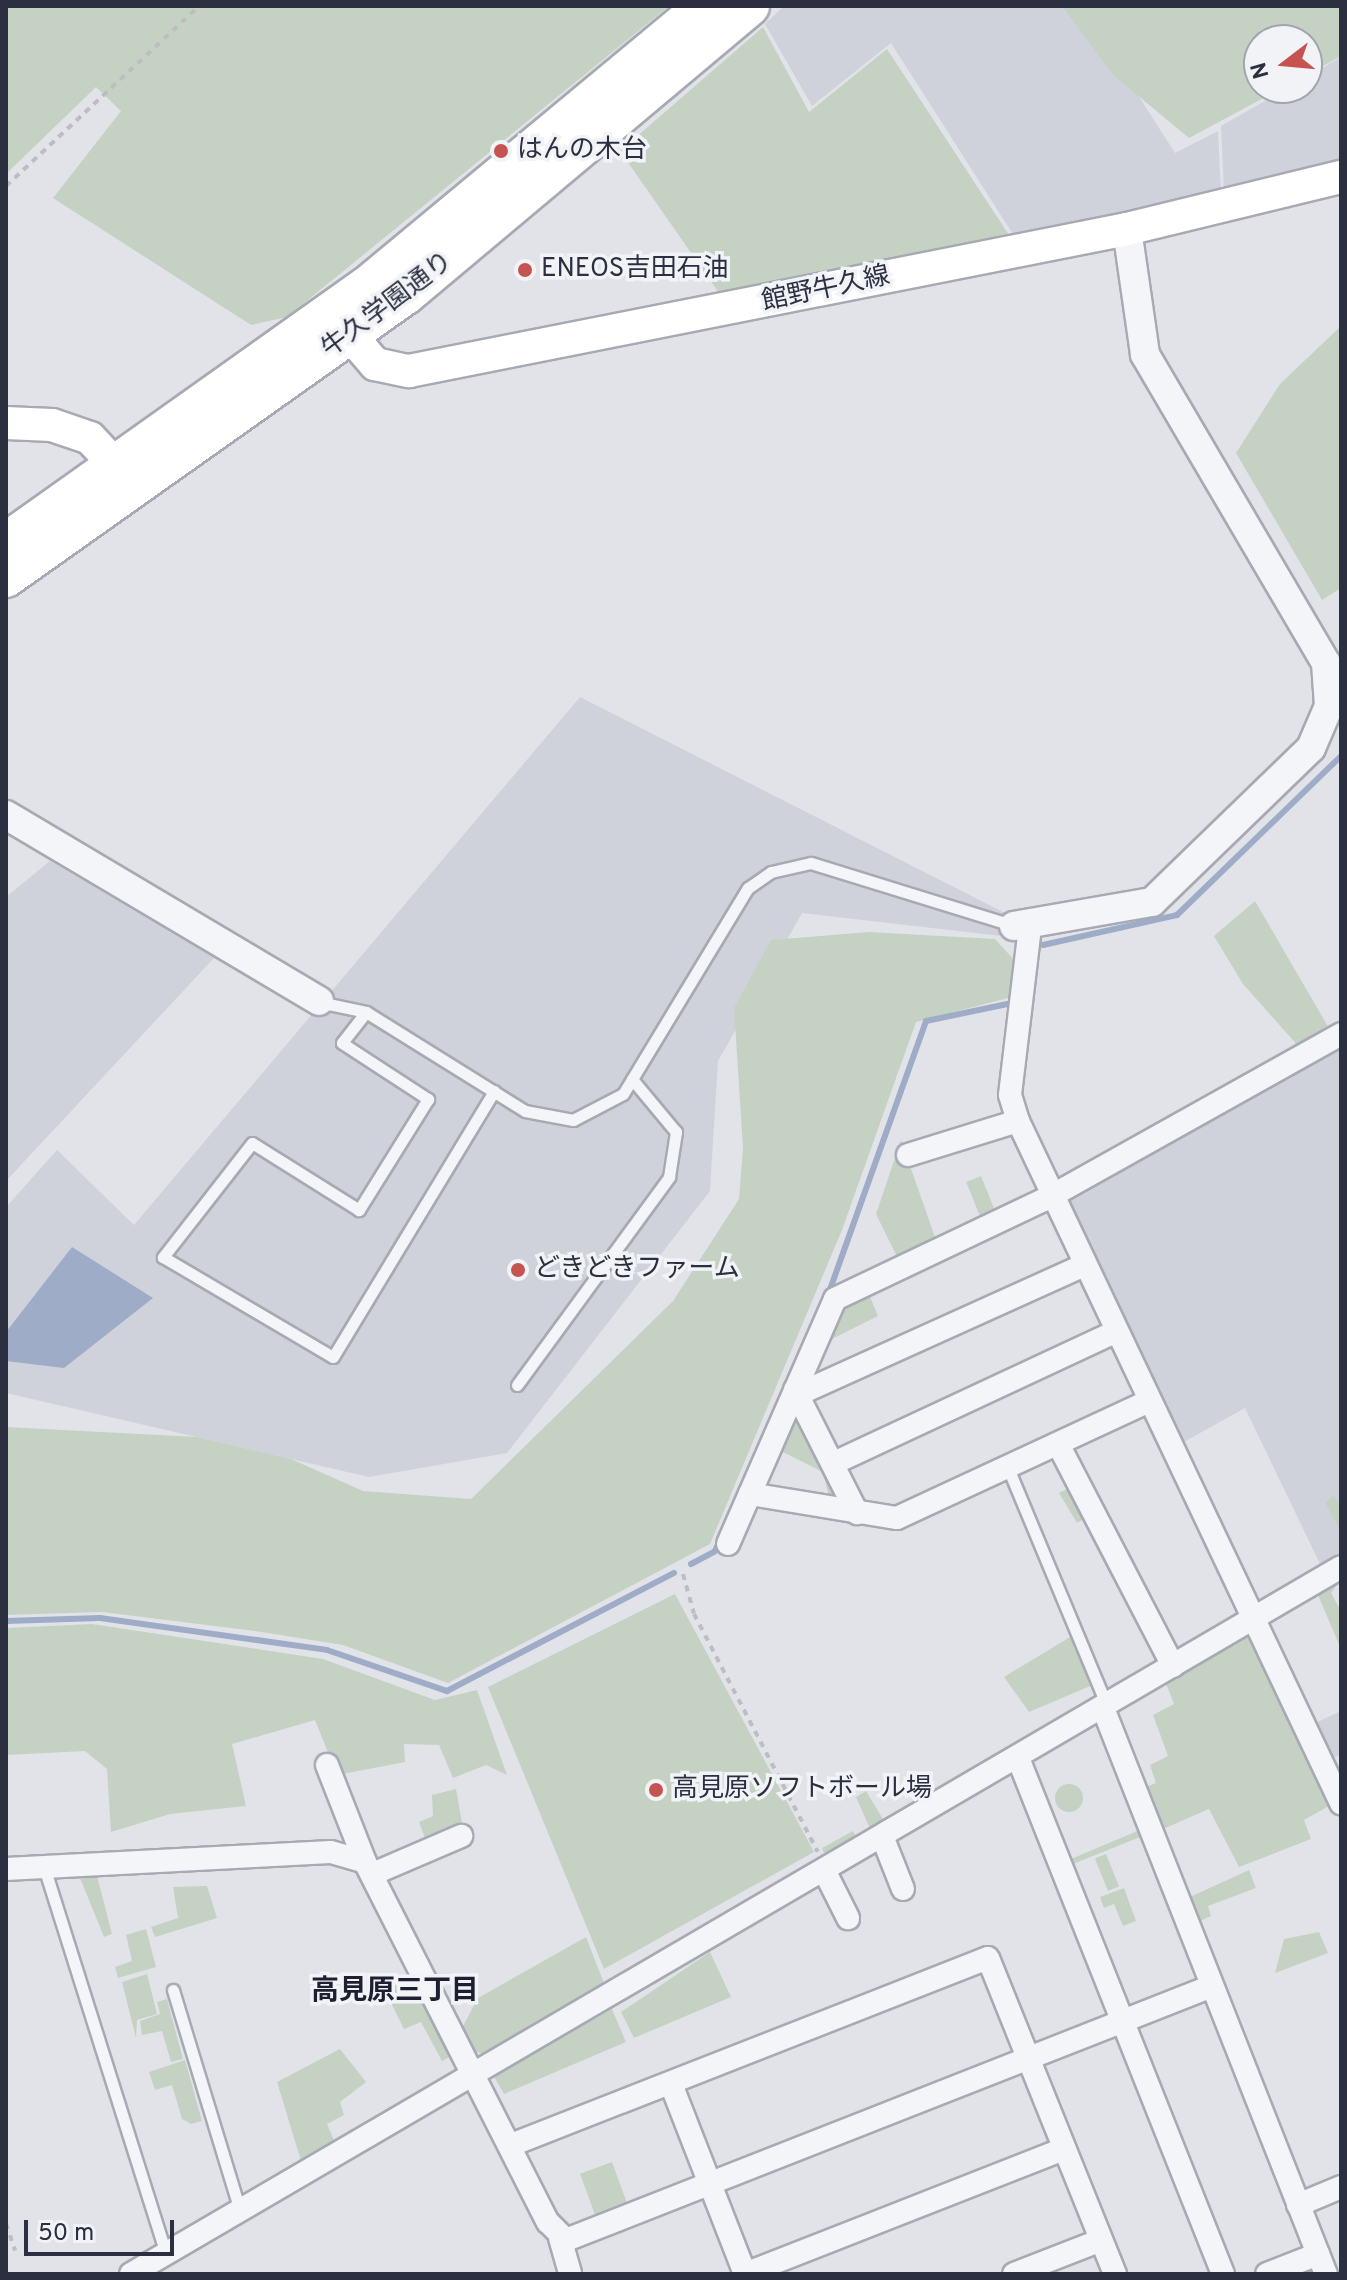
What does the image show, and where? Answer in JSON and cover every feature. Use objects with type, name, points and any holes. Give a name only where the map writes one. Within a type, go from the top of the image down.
[{"type":"highway","name":"牛久学園通り","points":[[340,325],[704,6]]},
{"type":"highway","name":"牛久学園通り","points":[[6,578],[128,478],[608,132],[750,6]]},
{"type":"highway","name":"牛久学園通り","points":[[6,542],[128,478]]},
{"type":"main road","name":"館野牛久線","points":[[340,325],[375,364],[409,371],[1127,229],[1341,177]]},
{"type":"main road","points":[[6,423],[74,430],[128,478]]},
{"type":"street","points":[[1127,229],[1145,354],[1326,663],[1329,706],[1311,748],[1168,891],[1136,909],[1022,926],[1010,1095],[1018,1121],[1084,1265],[1255,1617],[1341,1803]]},
{"type":"street","points":[[6,815],[319,1001]]},
{"type":"street","points":[[728,1544],[798,1392],[835,1299],[1053,1194],[1341,1034]]},
{"type":"street","points":[[908,1155],[1018,1121]]},
{"type":"street","points":[[798,1392],[1084,1265]]},
{"type":"street","points":[[834,1463],[1117,1331]]},
{"type":"street","points":[[798,1392],[857,1513]]},
{"type":"street","points":[[750,1494],[857,1513],[905,1516],[1149,1401]]},
{"type":"street","points":[[1058,1444],[1173,1666]]},
{"type":"street","points":[[131,2274],[1341,1567]]},
{"type":"street","points":[[1105,1707],[1322,2264],[1267,2274]]},
{"type":"street","points":[[1018,1758],[1223,2274]]},
{"type":"street","points":[[327,1765],[370,1868],[560,2238],[570,2274]]},
{"type":"street","points":[[6,1869],[331,1852],[370,1868],[461,1836]]},
{"type":"street","points":[[882,1836],[903,1889]]},
{"type":"street","points":[[826,1869],[848,1918]]},
{"type":"street","points":[[511,2145],[988,1958],[1115,2274]]},
{"type":"street","points":[[560,2238],[711,2185],[1212,1986]]},
{"type":"street","points":[[671,2084],[745,2274],[1064,2149]]},
{"type":"street","points":[[1298,2205],[1341,2187]]},
{"type":"street","points":[[1014,2274],[1101,2240]]},
{"type":"lane","points":[[319,1001],[366,1012],[525,1111],[573,1120],[623,1094],[748,888],[771,872],[811,863],[1022,926]]},
{"type":"lane","points":[[366,1012],[342,1043],[428,1099],[359,1210],[252,1143],[163,1257],[333,1357],[494,1091]]},
{"type":"lane","points":[[517,1385],[669,1177],[676,1132],[632,1079]]},
{"type":"lane","points":[[1008,1468],[1105,1707]]},
{"type":"lane","points":[[44,1867],[166,2254]]},
{"type":"lane","points":[[173,1990],[240,2210]]},
{"type":"path","points":[[6,186],[199,6]]},
{"type":"path","points":[[683,1574],[694,1614],[826,1869]]},
{"type":"path","points":[[6,2224],[15,2250]]},
{"type":"shaded area","points":[[784,6],[1081,6],[1175,153],[1218,131],[1221,193],[1016,239],[891,43],[812,106],[765,24]]},
{"type":"shaded area","points":[[1341,57],[1341,165],[1224,192],[1221,126],[1259,104],[1323,104],[1323,68]]},
{"type":"shaded area","points":[[580,697],[1005,913],[1001,936],[802,913],[718,1061],[710,1191],[507,1453],[369,1477],[6,1393],[6,1207],[57,1150],[134,1225]]},
{"type":"shaded area","points":[[50,861],[214,958],[6,1181],[6,897]]},
{"type":"shaded area","points":[[1341,1041],[1341,1557],[1322,1568],[1245,1408],[1182,1443],[1063,1200]]},
{"type":"shaded area","points":[[1341,1711],[1341,1754],[1331,1759],[1315,1723]]},
{"type":"green space","points":[[6,6],[669,6],[287,317],[251,325],[53,198],[121,111],[96,87],[6,174]]},
{"type":"green space","points":[[1062,6],[1341,6],[1341,56],[1323,66],[1323,24],[1243,24],[1243,104],[1252,104],[1189,138],[1113,75]]},
{"type":"green space","points":[[763,27],[809,112],[887,49],[1009,235],[726,303],[620,151]]},
{"type":"green space","points":[[1341,326],[1341,588],[1322,600],[1236,453],[1280,384]]},
{"type":"green space","points":[[1255,901],[1330,1030],[1299,1047],[1243,984],[1214,936]]},
{"type":"green space","points":[[869,932],[995,939],[1017,963],[1012,997],[916,1022],[842,1230],[710,1544],[448,1683],[343,1645],[255,1631],[102,1612],[6,1615],[6,1427],[197,1437],[291,1459],[363,1491],[471,1499],[673,1301],[739,1199],[743,1148],[734,1008],[771,940]]},
{"type":"green space","points":[[901,1140],[937,1243],[899,1261],[876,1214]]},
{"type":"green space","points":[[981,1176],[997,1215],[982,1221],[966,1182]]},
{"type":"green space","points":[[868,1292],[878,1316],[828,1341],[846,1304]]},
{"type":"green space","points":[[796,1415],[839,1491],[830,1501],[823,1472],[779,1450]]},
{"type":"green space","points":[[1071,1487],[1087,1517],[1077,1523],[1059,1493]]},
{"type":"green space","points":[[1334,1495],[1341,1506],[1341,1532],[1325,1503]]},
{"type":"green space","points":[[1341,1580],[1331,1593],[1341,1611],[1341,1649],[1318,1595]]},
{"type":"green space","name":"高見原ソフトボール場","points":[[675,1594],[814,1852],[604,1969],[488,1687]]},
{"type":"green space","points":[[92,1624],[323,1659],[435,1700],[477,1690],[507,1775],[486,1765],[453,1778],[439,1745],[404,1744],[405,1762],[337,1775],[315,1720],[232,1744],[246,1806],[170,1814],[111,1832],[107,1769],[85,1751],[6,1755],[6,1628]]},
{"type":"green space","points":[[1254,1628],[1331,1805],[1304,1820],[1311,1839],[1239,1867],[1209,1809],[1163,1829],[1146,1787],[1156,1783],[1150,1765],[1168,1756],[1153,1715],[1174,1704],[1165,1681]]},
{"type":"green space","points":[[1075,1634],[1095,1684],[1029,1712],[1004,1677]]},
{"type":"green space","points":[[1069,1784],[1079,1788],[1083,1798],[1079,1808],[1069,1812],[1059,1808],[1055,1798],[1059,1788]]},
{"type":"green space","points":[[456,1789],[462,1823],[426,1841],[419,1822],[433,1816],[432,1795]]},
{"type":"green space","points":[[866,1791],[886,1824],[871,1831],[856,1797]]},
{"type":"green space","points":[[1142,1829],[1145,1835],[1073,1864],[1071,1859]]},
{"type":"green space","points":[[853,1831],[858,1840],[824,1853],[822,1848]]},
{"type":"green space","points":[[1106,1854],[1119,1886],[1108,1891],[1095,1858]]},
{"type":"green space","points":[[1249,1870],[1256,1888],[1208,1906],[1211,1916],[1200,1921],[1190,1897]]},
{"type":"green space","points":[[96,1872],[112,1934],[104,1937],[78,1873]]},
{"type":"green space","points":[[207,1886],[217,1918],[155,1937],[151,1927],[178,1918],[173,1887]]},
{"type":"green space","points":[[1124,1888],[1136,1921],[1123,1926],[1114,1904],[1104,1908],[1100,1897]]},
{"type":"green space","points":[[146,1929],[156,1967],[118,1978],[115,1967],[132,1961],[126,1935]]},
{"type":"green space","points":[[1319,1932],[1328,1953],[1275,1973],[1284,1939]]},
{"type":"green space","points":[[586,1937],[605,1986],[484,2055],[475,2051],[462,2028],[478,1998]]},
{"type":"green space","points":[[710,1952],[731,1997],[634,2038],[621,2012]]},
{"type":"green space","points":[[412,1973],[455,2054],[442,2061],[421,2022],[404,2029],[382,1985]]},
{"type":"green space","points":[[147,1974],[157,2014],[137,2020],[136,2038],[122,1982]]},
{"type":"green space","points":[[167,1999],[183,2059],[171,2062],[162,2031],[142,2035],[140,2021],[160,2014],[157,2002]]},
{"type":"green space","points":[[612,2009],[626,2042],[504,2094],[493,2075]]},
{"type":"green space","points":[[340,2049],[366,2082],[340,2102],[344,2115],[327,2124],[337,2147],[302,2164],[277,2082]]},
{"type":"green space","points":[[185,2060],[202,2121],[191,2124],[182,2119],[172,2085],[155,2090],[149,2072]]},
{"type":"green space","points":[[612,2162],[628,2207],[596,2219],[580,2174]]},
{"type":"water","points":[[72,1247],[153,1298],[64,1368],[6,1361],[6,1332]]},
{"type":"waterway","points":[[1043,945],[1177,915],[1341,756]]},
{"type":"waterway","points":[[828,1295],[926,1021],[1012,1003]]},
{"type":"waterway","points":[[691,1564],[715,1551],[720,1540]]},
{"type":"waterway","points":[[6,1621],[100,1618],[327,1650],[447,1691],[674,1573]]},
{"type":"place","name":"はんの木台","points":[[501,151]]},
{"type":"place","name":"ENEOS吉田石油","points":[[525,270]]},
{"type":"place","name":"どきどきファーム","points":[[518,1270]]},
{"type":"place","name":"高見原ソフトボール場","points":[[656,1790]]},
{"type":"district","name":"高見原三丁目","points":[[395,1992]]}]
